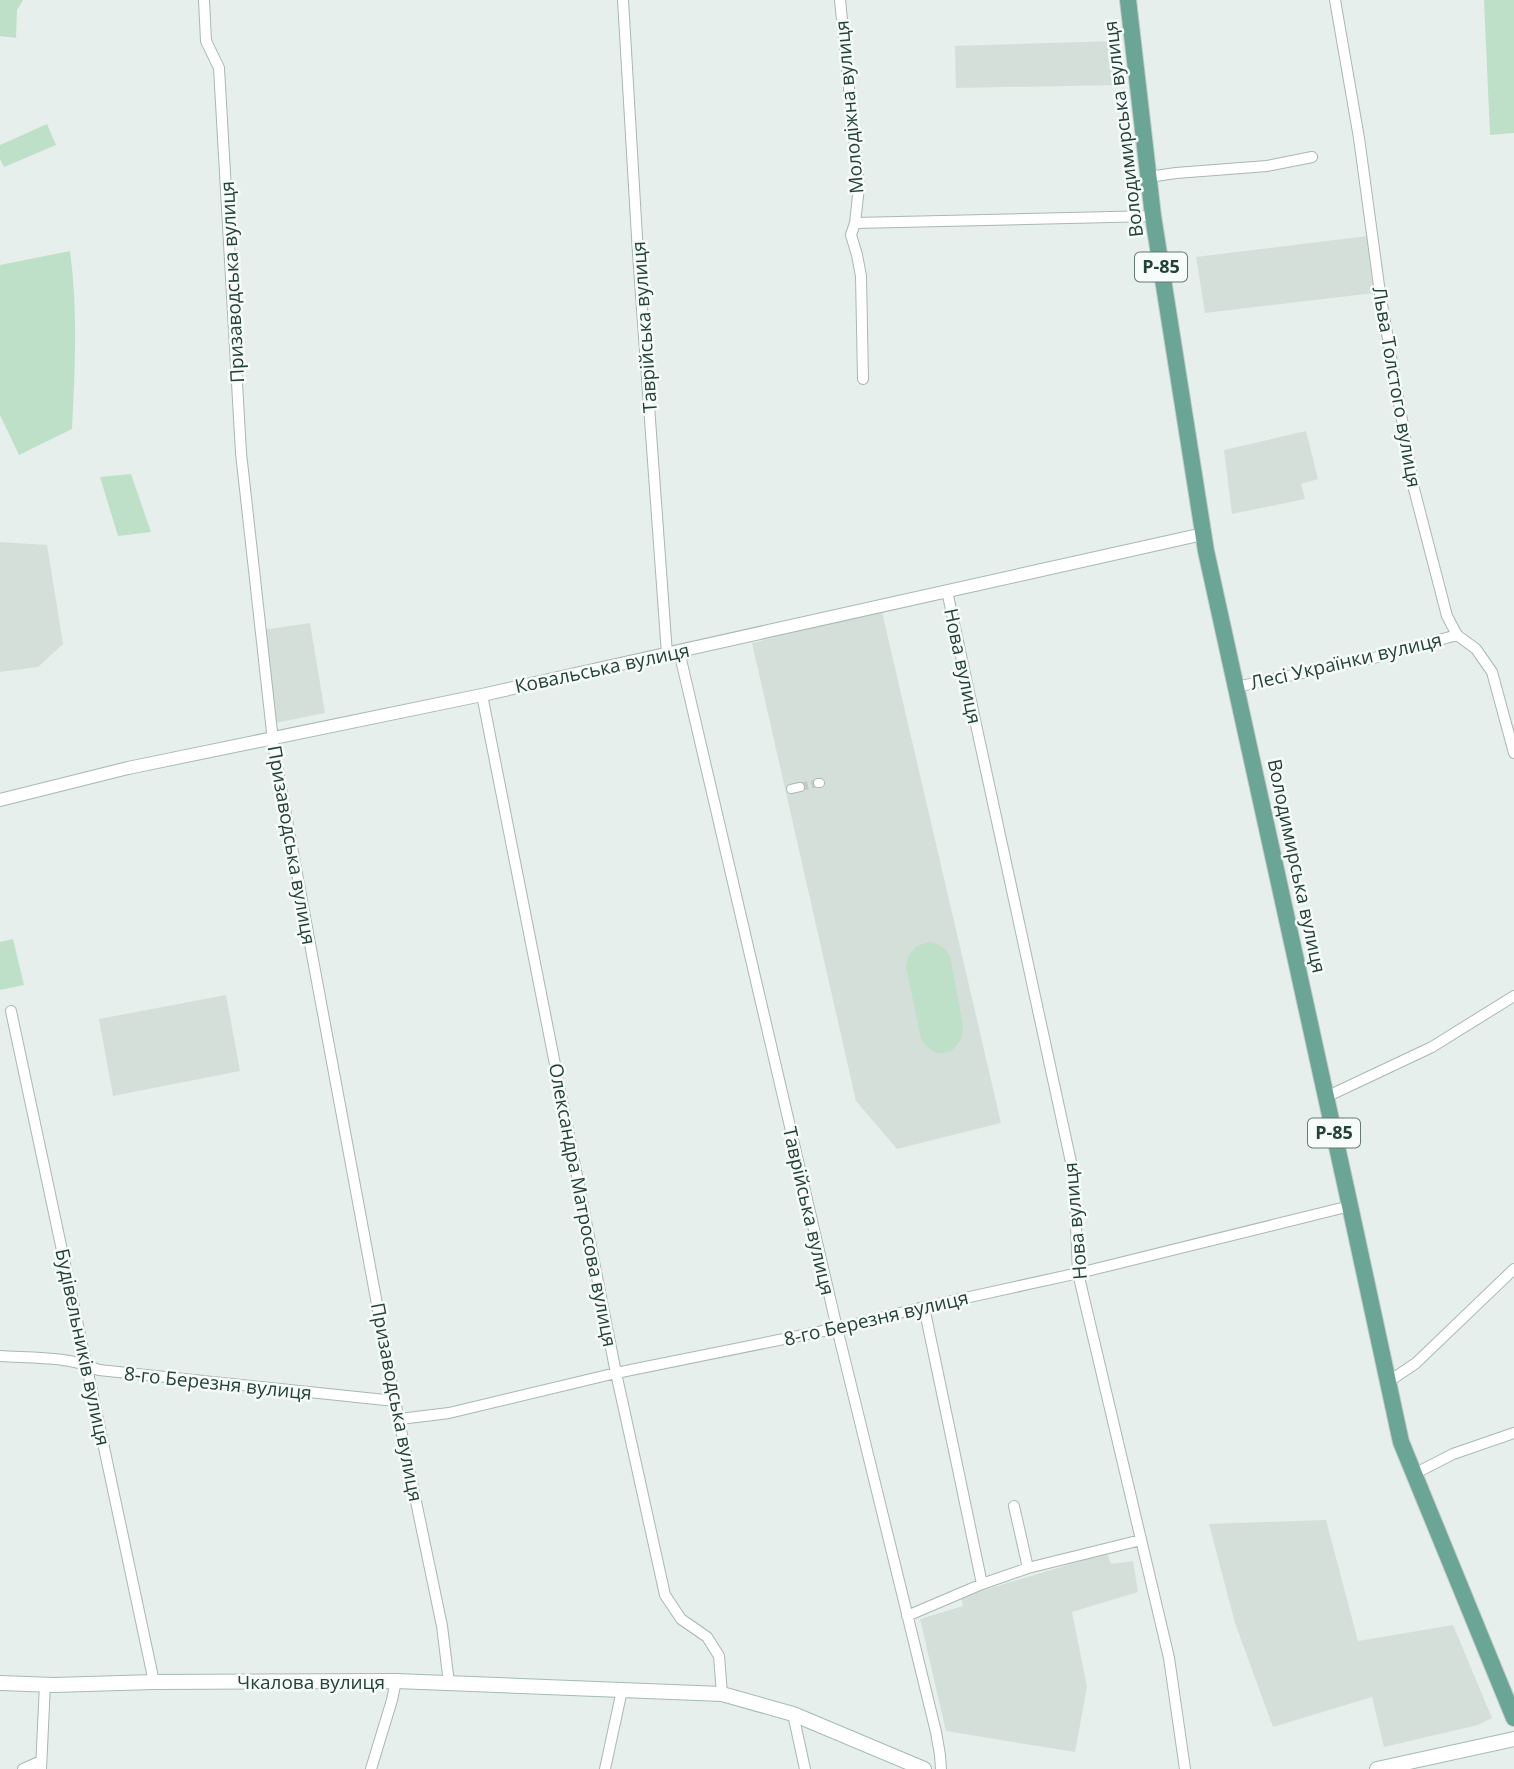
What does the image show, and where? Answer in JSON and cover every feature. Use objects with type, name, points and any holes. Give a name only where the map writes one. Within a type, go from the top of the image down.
[{"type":"main road","name":"Володимирська вулиця","points":[[1128,0],[1153,216],[1203,534],[1401,1442],[1514,1718]]},
{"type":"main road","name":"Чкалова вулиця","points":[[0,1683],[396,1681],[722,1694],[793,1714],[924,1769]]},
{"type":"main road","points":[[1377,1769],[1514,1739]]},
{"type":"street","name":"Призаводська вулиця","points":[[204,0],[206,41],[219,68],[241,453],[272,740],[396,1401],[442,1626],[449,1683]]},
{"type":"street","name":"Таврійська вулиця","points":[[623,0],[638,254],[673,653],[936,1732],[941,1769]]},
{"type":"street","name":"Молодіжна вулиця","points":[[840,0],[859,187],[855,223],[850,235],[861,276],[863,379]]},
{"type":"street","name":"Льва Толстого вулиця","points":[[1335,0],[1359,138],[1380,293],[1414,489],[1447,615],[1457,635],[1476,649],[1492,673],[1514,753]]},
{"type":"street","points":[[1148,177],[1267,166],[1312,157]]},
{"type":"street","points":[[855,223],[1153,216]]},
{"type":"street","name":"Ковальська вулиця","points":[[0,800],[128,768],[482,695],[1203,534]]},
{"type":"street","name":"Нова вулиця","points":[[947,591],[1074,1176],[1078,1273],[1168,1658],[1185,1769]]},
{"type":"street","name":"Лесі Українки вулиця","points":[[1236,687],[1378,657],[1457,635]]},
{"type":"street","name":"Олександра Матросова вулиця","points":[[482,695],[616,1373],[665,1595],[681,1619],[707,1637],[719,1656],[722,1694]]},
{"type":"street","points":[[1326,1097],[1432,1047],[1514,996]]},
{"type":"street","name":"Будівельників вулиця","points":[[11,1011],[154,1682]]},
{"type":"street","name":"8-го Березня вулиця","points":[[400,1419],[449,1413],[616,1373],[837,1328],[1078,1273],[1350,1206]]},
{"type":"street","points":[[1388,1382],[1416,1363],[1514,1269]]},
{"type":"street","points":[[924,1307],[982,1584]]},
{"type":"street","name":"8-го Березня вулиця","points":[[0,1356],[67,1360],[87,1364],[99,1370],[396,1401]]},
{"type":"street","points":[[1414,1474],[1453,1454],[1514,1433]]},
{"type":"street","points":[[1014,1506],[1028,1568]]},
{"type":"street","points":[[908,1616],[982,1584],[1028,1568],[1141,1540]]},
{"type":"street","points":[[371,1769],[396,1681]]},
{"type":"street","points":[[23,1769],[41,1765],[45,1684]]},
{"type":"street","points":[[606,1769],[622,1690]]},
{"type":"street","points":[[793,1714],[805,1769]]},
{"type":"shaded area","points":[[1117,41],[1121,85],[956,88],[955,46]]},
{"type":"shaded area","points":[[1367,236],[1374,293],[1205,313],[1196,257]]},
{"type":"shaded area","points":[[1306,431],[1318,479],[1301,484],[1305,499],[1232,514],[1224,450]]},
{"type":"shaded area","points":[[0,542],[47,545],[63,644],[38,667],[0,672]]},
{"type":"shaded area","points":[[882,612],[1001,1123],[897,1149],[856,1101],[752,643]]},
{"type":"shaded area","points":[[310,623],[325,713],[275,723],[263,630]]},
{"type":"shaded area","points":[[226,995],[240,1071],[113,1096],[99,1019]]},
{"type":"shaded area","points":[[1326,1520],[1358,1641],[1453,1625],[1492,1718],[1478,1725],[1384,1747],[1372,1697],[1273,1727],[1235,1623],[1209,1524]]},
{"type":"shaded area","points":[[1107,1553],[1111,1564],[1133,1561],[1138,1592],[1072,1612],[1087,1687],[1075,1752],[946,1731],[920,1619],[963,1606],[961,1597]]},
{"type":"green space","points":[[0,0],[23,0],[17,10],[16,38],[0,36]]},
{"type":"green space","points":[[1484,0],[1514,0],[1514,133],[1490,135]]},
{"type":"green space","points":[[47,124],[56,145],[4,167],[0,159],[0,145]]},
{"type":"green space","points":[[70,251],[75,317],[72,429],[19,455],[0,415],[0,265]]},
{"type":"green space","points":[[131,474],[151,532],[118,536],[100,477]]},
{"type":"green space","points":[[13,939],[24,985],[0,990],[0,942]]},
{"type":"green space","points":[[930,942],[942,946],[950,956],[963,1025],[959,1042],[948,1052],[941,1053],[934,1052],[921,1039],[906,967],[913,950]]},
{"type":"tunnel","points":[[800,787],[818,783]]}]
